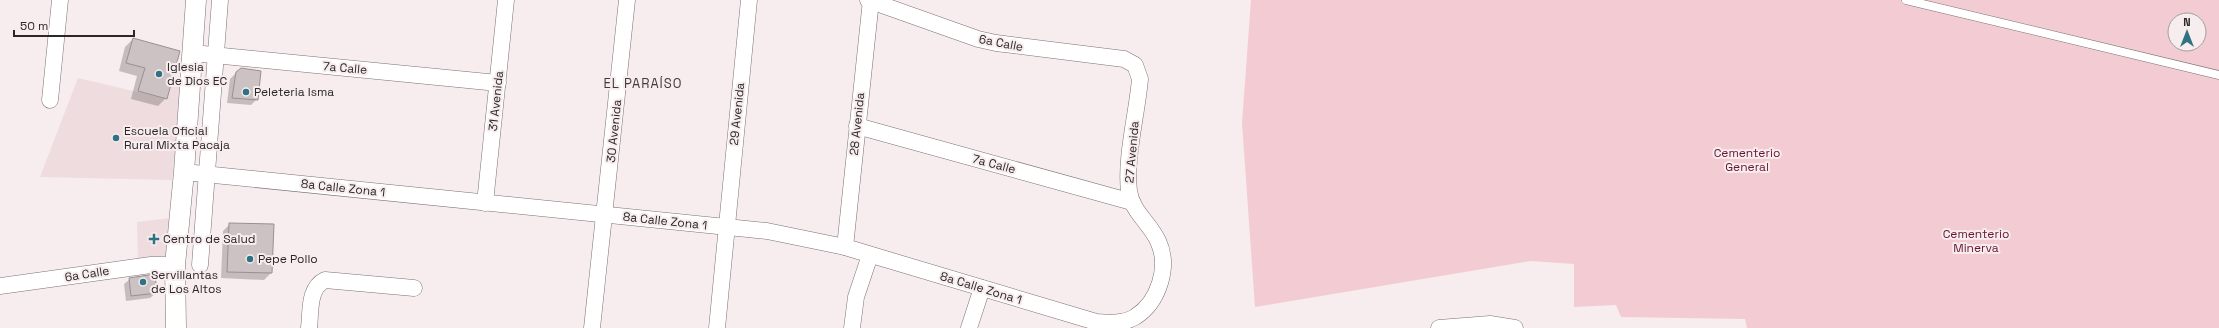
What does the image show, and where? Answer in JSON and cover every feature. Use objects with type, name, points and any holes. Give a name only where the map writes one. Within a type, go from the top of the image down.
[{"type":"street","points":[[50,100],[60,0]]},
{"type":"street","points":[[176,328],[175,265],[184,172],[196,0]]},
{"type":"street","points":[[200,265],[220,0]]},
{"type":"street","name":"31 Avenida","points":[[485,203],[506,0]]},
{"type":"street","name":"30 Avenida","points":[[592,328],[627,0]]},
{"type":"street","name":"29 Avenida","points":[[725,227],[748,0]]},
{"type":"street","name":"6a Calle","points":[[870,0],[978,39],[1021,47],[1124,59],[1135,65]]},
{"type":"street","name":"28 Avenida","points":[[845,248],[870,0]]},
{"type":"street","name":"7a Calle","points":[[193,53],[498,83]]},
{"type":"street","name":"27 Avenida","points":[[1134,317],[1144,310],[1159,286],[1162,269],[1162,253],[1158,241],[1132,202],[1129,189],[1129,167],[1140,79],[1135,65]]},
{"type":"street","name":"7a Calle","points":[[857,126],[1132,202]]},
{"type":"street","name":"8a Calle Zona 1","points":[[184,172],[767,231],[845,248],[1096,322],[1110,323],[1134,317]]},
{"type":"street","points":[[717,328],[725,227]]},
{"type":"street","points":[[852,328],[856,297],[870,255]]},
{"type":"street","name":"6a Calle","points":[[0,286],[145,265],[175,265]]},
{"type":"street","points":[[309,328],[312,295],[320,282],[325,280],[414,288]]},
{"type":"street","points":[[969,328],[982,288]]},
{"type":"street","points":[[1439,328],[1490,324],[1515,328]]},
{"type":"lane","points":[[1906,0],[2219,75]]},
{"type":"shaded area","name":"Escuela Oficial Rural Mixta Pacaja","points":[[78,78],[167,99],[172,80],[184,82],[172,180],[40,177]]},
{"type":"shaded area","name":"Centro de Salud","points":[[171,218],[169,255],[138,261],[137,222]]},
{"type":"green space","name":"Cementerio General","points":[[1251,0],[2219,0],[2219,328],[1747,328],[1745,319],[1621,317],[1616,305],[1574,307],[1574,264],[1531,261],[1255,307],[1242,123]]},
{"type":"building","name":"Iglesia de Dios EC","points":[[133,38],[180,51],[167,99],[138,91],[145,68],[126,63]]},
{"type":"building","points":[[241,68],[261,71],[258,100],[232,98],[236,72]]},
{"type":"building","points":[[229,223],[274,224],[272,273],[227,272]]},
{"type":"building","name":"Servillantas de Los Altos","points":[[155,274],[157,293],[131,296],[129,278]]},
{"type":"place","name":"Iglesia de Dios EC","points":[[159,74]]},
{"type":"place","name":"Peleteria Isma","points":[[246,92]]},
{"type":"place","name":"Escuela Oficial Rural Mixta Pacaja","points":[[116,138]]},
{"type":"place","name":"Centro de Salud","points":[[154,239]]},
{"type":"place","name":"Pepe Pollo","points":[[250,259]]},
{"type":"place","name":"Servillantas de Los Altos","points":[[143,282]]},
{"type":"district","name":"EL PARAÍSO","points":[[643,83]]},
{"type":"park label","name":"Cementerio Minerva","points":[[1976,241]]}]
